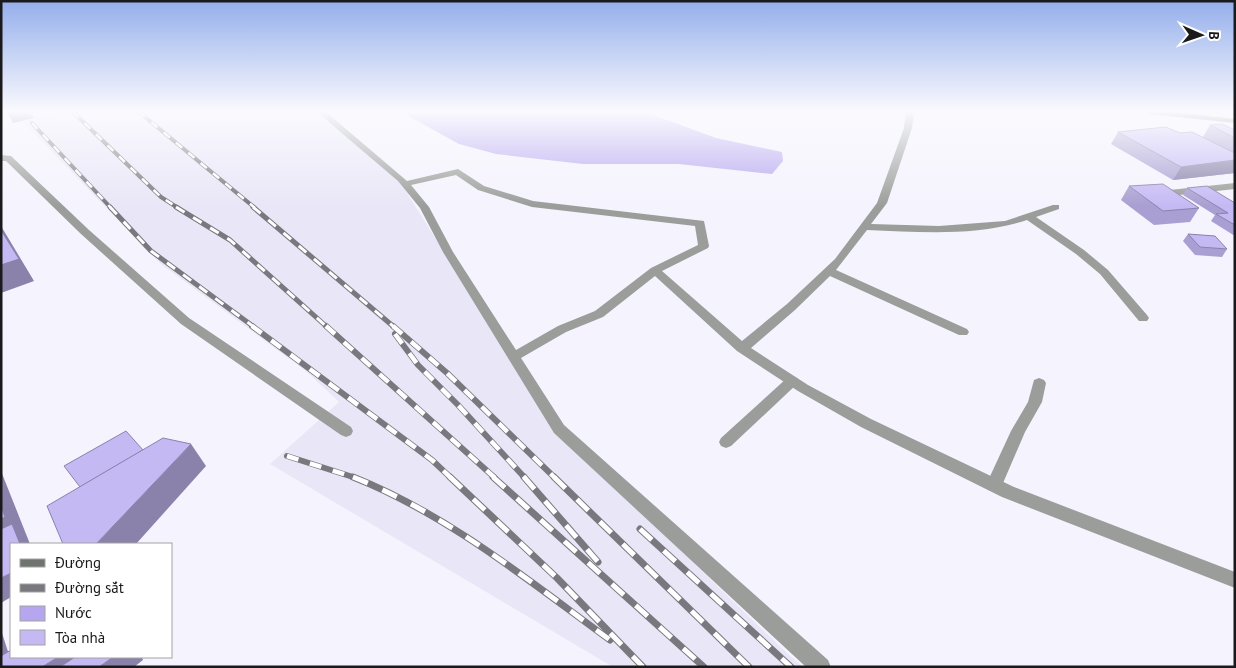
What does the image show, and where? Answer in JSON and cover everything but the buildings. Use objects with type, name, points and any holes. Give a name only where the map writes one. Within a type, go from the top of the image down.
[{"type":"street","points":[[360,143],[404,184],[424,207],[448,252],[558,429],[821,667]]},
{"type":"street","points":[[742,348],[791,308],[839,261],[882,203],[903,143]]},
{"type":"street","points":[[1,158],[8,158],[85,232],[185,320],[346,432]]},
{"type":"street","points":[[404,184],[458,172],[481,188],[532,204],[700,223],[704,246],[654,270],[599,314],[562,329],[514,357]]},
{"type":"street","points":[[1147,196],[1235,186]]},
{"type":"street","points":[[864,227],[939,229],[1006,224],[1056,207]]},
{"type":"street","points":[[1028,216],[1080,252],[1104,272],[1143,318]]},
{"type":"street","points":[[654,270],[742,348],[792,381],[866,423],[994,485],[1235,580]]},
{"type":"street","points":[[829,271],[964,332]]},
{"type":"street","points":[[726,442],[792,381]]},
{"type":"street","points":[[994,485],[1018,431],[1035,402],[1039,383]]},
{"type":"shaded area","points":[[44,143],[355,143],[400,182],[490,325],[565,439],[803,667],[613,667],[270,464],[339,402],[306,371],[161,264]]},
{"type":"water","points":[[458,143],[740,143],[782,152],[783,161],[772,174],[679,164],[583,164],[496,154]]},
{"type":"railway","points":[[51,143],[111,208]]},
{"type":"railway","points":[[105,143],[161,197],[178,208]]},
{"type":"railway","points":[[177,143],[255,208]]},
{"type":"railway","points":[[110,207],[151,251],[254,327]]},
{"type":"railway","points":[[176,207],[230,240],[327,327]]},
{"type":"railway","points":[[253,207],[394,327]]},
{"type":"railway","points":[[252,326],[432,460],[451,478]]},
{"type":"railway","points":[[326,326],[495,478]]},
{"type":"railway","points":[[393,326],[447,373],[555,478]]},
{"type":"railway","points":[[395,334],[418,365],[458,405],[525,478]]},
{"type":"railway","points":[[287,456],[353,477]]},
{"type":"railway","points":[[353,477],[388,492],[454,529],[518,572],[610,640]]},
{"type":"railway","points":[[450,477],[557,578],[643,667]]},
{"type":"railway","points":[[493,477],[704,667]]},
{"type":"railway","points":[[524,477],[598,562]]},
{"type":"railway","points":[[554,477],[749,667]]},
{"type":"railway","points":[[640,529],[791,667]]}]
